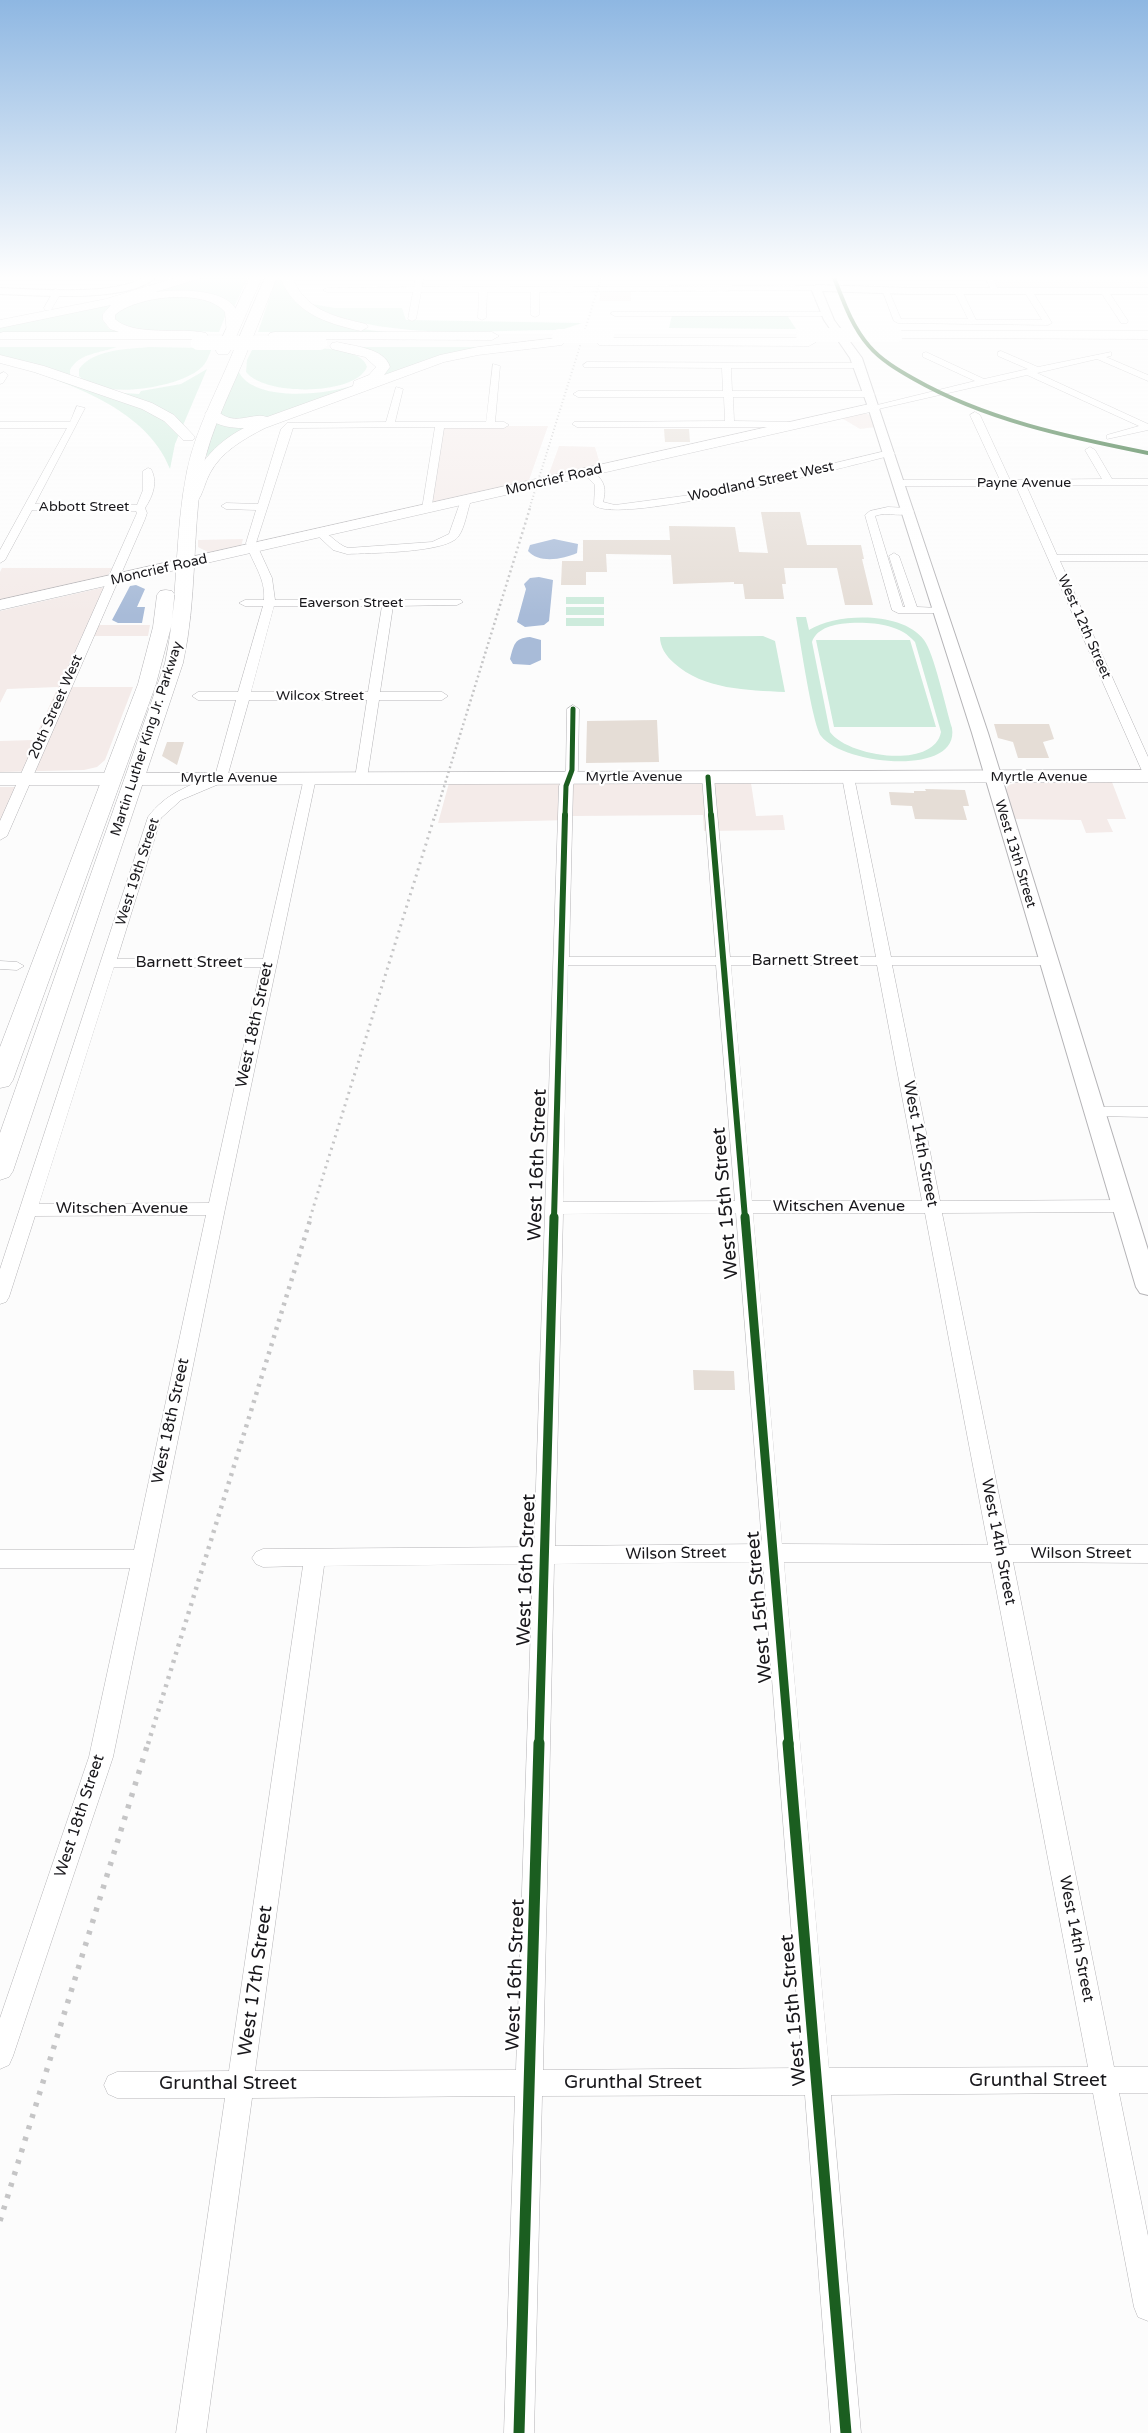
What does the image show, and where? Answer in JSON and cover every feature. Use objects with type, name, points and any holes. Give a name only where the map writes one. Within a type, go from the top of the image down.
[{"type":"highway","points":[[96,389],[147,406],[169,418],[233,426],[260,425]]},
{"type":"highway","name":"Martin Luther King Jr. Parkway","points":[[182,454],[218,389]]},
{"type":"highway","points":[[199,423],[220,420],[233,423],[260,420],[345,389]]},
{"type":"highway","points":[[191,499],[204,468],[217,451],[236,437],[260,425],[361,389]]},
{"type":"highway","name":"Martin Luther King Jr. Parkway","points":[[0,1171],[124,779],[162,627],[175,561],[191,499],[198,459],[199,423]]},
{"type":"highway","name":"Martin Luther King Jr. Parkway","points":[[0,1080],[124,779]]},
{"type":"main road","name":"Moncrief Road","points":[[0,605],[115,580],[175,561],[252,549],[799,424],[872,401]]},
{"type":"main road","name":"Myrtle Avenue","points":[[0,779],[1148,776]]},
{"type":"street","points":[[390,424],[399,389]]},
{"type":"street","points":[[490,424],[494,389]]},
{"type":"street","points":[[727,389],[730,424]]},
{"type":"street","name":"West 13th Street","points":[[867,389],[941,611],[1148,1287]]},
{"type":"street","name":"Moncrief Road","points":[[872,401],[945,389]]},
{"type":"street","points":[[1068,389],[1148,427]]},
{"type":"street","points":[[578,394],[727,394],[872,401]]},
{"type":"street","points":[[0,560],[74,425],[80,408]]},
{"type":"street","points":[[975,415],[1006,482]]},
{"type":"street","points":[[427,509],[440,424]]},
{"type":"street","points":[[577,424],[799,424]]},
{"type":"street","points":[[0,425],[74,425]]},
{"type":"street","points":[[221,778],[271,595],[268,577],[252,549],[252,538],[285,431],[290,425],[504,425]]},
{"type":"street","points":[[1110,437],[1148,427]]},
{"type":"street","points":[[1090,450],[1109,482]]},
{"type":"street","name":"Woodland Street West","points":[[587,472],[600,483],[602,489],[598,503],[601,506],[615,508],[712,495],[890,454]]},
{"type":"street","name":"20th Street West","points":[[0,836],[115,580],[140,519],[142,513],[140,508],[148,492],[150,478],[148,471]]},
{"type":"street","name":"Payne Avenue","points":[[900,483],[1148,482]]},
{"type":"street","name":"West 12th Street","points":[[1020,483],[1148,772]]},
{"type":"street","points":[[320,533],[337,548],[347,551],[439,544],[454,535],[466,500]]},
{"type":"street","points":[[226,506],[261,507]]},
{"type":"street","name":"Abbott Street","points":[[29,507],[140,508]]},
{"type":"street","points":[[909,511],[873,512],[870,516],[898,610],[941,611]]},
{"type":"street","points":[[1053,558],[1148,558]]},
{"type":"street","points":[[361,778],[388,602]]},
{"type":"street","name":"Eaverson Street","points":[[245,603],[457,602]]},
{"type":"street","name":"Wilcox Street","points":[[198,696],[442,696]]},
{"type":"street","name":"West 16th Street","points":[[519,2433],[566,786],[570,777],[574,709]]},
{"type":"street","name":"West 15th Street","points":[[708,777],[846,2433]]},
{"type":"street","name":"West 14th Street","points":[[848,777],[1148,2307]]},
{"type":"street","name":"West 19th Street","points":[[0,1297],[155,817],[162,808],[181,793],[221,778]]},
{"type":"street","name":"West 18th Street","points":[[0,2056],[101,1757],[216,1209],[310,778]]},
{"type":"street","name":"Barnett Street","points":[[561,961],[1048,961]]},
{"type":"street","name":"Barnett Street","points":[[109,963],[269,963]]},
{"type":"street","points":[[0,965],[17,966]]},
{"type":"street","points":[[1095,1112],[1148,1112]]},
{"type":"street","name":"Witschen Avenue","points":[[553,1208],[1124,1206]]},
{"type":"street","name":"Witschen Avenue","points":[[29,1210],[216,1209]]},
{"type":"street","name":"Wilson Street","points":[[263,1558],[772,1553],[1148,1554]]},
{"type":"street","name":"West 17th Street","points":[[192,2433],[315,1558]]},
{"type":"street","points":[[0,1559],[142,1559]]},
{"type":"street","name":"Grunthal Street","points":[[117,2085],[1148,2080]]},
{"type":"shaded area","points":[[863,413],[871,415],[875,427],[860,429],[840,417]]},
{"type":"shaded area","points":[[442,426],[548,426],[528,483],[430,507]]},
{"type":"shaded area","points":[[559,446],[595,447],[601,467],[547,479]]},
{"type":"shaded area","points":[[243,539],[241,547],[217,553],[208,552],[198,547],[198,540]]},
{"type":"shaded area","points":[[2,568],[112,568],[107,577],[0,602],[0,572]]},
{"type":"shaded area","points":[[105,587],[87,625],[150,625],[148,636],[82,636],[59,687],[133,687],[105,760],[97,767],[84,770],[0,772],[0,741],[34,740],[58,687],[7,689],[0,703],[0,611]]},
{"type":"shaded area","points":[[1112,782],[1126,819],[1107,819],[1113,832],[1086,833],[1081,820],[1015,819],[1006,790],[1008,785],[1016,783]]},
{"type":"shaded area","points":[[449,783],[751,783],[756,816],[783,815],[785,830],[704,831],[703,815],[572,816],[572,820],[438,823]]},
{"type":"shaded area","points":[[0,787],[16,787],[2,821],[0,821]]},
{"type":"green space","points":[[77,389],[99,389],[107,392],[139,394],[141,391],[155,389],[199,389],[175,444],[170,469],[158,447],[142,428],[98,398]]},
{"type":"green space","points":[[109,389],[143,389],[140,389]]},
{"type":"green space","points":[[230,389],[260,389],[291,394],[366,389],[218,447],[206,457],[212,433]]},
{"type":"green space","points":[[566,597],[604,597],[604,604],[566,604]]},
{"type":"green space","points":[[566,607],[604,607],[604,615],[566,615]]},
{"type":"green space","points":[[796,617],[806,617],[809,630],[836,620],[869,618],[901,624],[914,631],[924,640],[936,669],[952,728],[950,744],[938,754],[920,760],[898,761],[874,759],[852,754],[833,746],[821,736],[814,715]],"holes":[[[839,624],[885,625],[902,631],[915,642],[941,732],[935,744],[923,752],[890,756],[871,753],[840,741],[830,732],[812,642],[818,633],[828,627]]]},
{"type":"green space","points":[[566,618],[604,618],[604,626],[566,626]]},
{"type":"green space","points":[[763,636],[775,641],[785,692],[726,687],[699,679],[686,672],[671,660],[662,648],[660,641],[660,637]]},
{"type":"green space","points":[[816,640],[910,640],[936,727],[834,727]]},
{"type":"water","points":[[554,539],[578,544],[577,553],[565,557],[545,559],[538,558],[528,551],[530,545]]},
{"type":"water","points":[[539,577],[553,580],[549,621],[544,625],[525,627],[517,622],[526,589],[524,584],[530,578]]},
{"type":"water","points":[[136,585],[145,589],[137,607],[145,607],[142,623],[118,623],[112,620],[130,586]]},
{"type":"water","points":[[530,637],[541,640],[541,660],[530,665],[513,664],[510,659],[516,643],[521,639]]},
{"type":"building","points":[[664,429],[689,429],[690,442],[665,442]]},
{"type":"building","points":[[761,512],[800,512],[807,545],[861,545],[864,559],[862,559],[873,605],[845,605],[837,568],[784,568],[786,584],[782,584],[784,599],[745,599],[743,584],[734,584],[734,582],[673,584],[671,555],[606,554],[607,572],[586,572],[586,585],[561,585],[562,561],[583,561],[583,540],[670,540],[669,526],[735,527],[739,552],[768,553]]},
{"type":"building","points":[[657,720],[659,762],[586,763],[587,721]]},
{"type":"building","points":[[994,724],[1049,724],[1054,739],[1043,742],[1049,758],[1018,758],[1013,742],[998,738]]},
{"type":"building","points":[[167,742],[184,742],[177,765],[162,756]]},
{"type":"building","points":[[925,789],[965,790],[969,806],[963,806],[967,820],[915,819],[912,806],[891,805],[889,792],[914,793],[914,791],[926,791]]},
{"type":"building","points":[[693,1370],[734,1371],[735,1390],[694,1390]]},
{"type":"railway","points":[[529,510],[567,389]]},
{"type":"railway","points":[[435,816],[530,508]]},
{"type":"railway","points":[[310,1218],[435,815]]},
{"type":"railway","points":[[148,1744],[311,1217]]},
{"type":"railway","points":[[0,2221],[148,1743]]},
{"type":"cycle path","points":[[932,389],[959,401],[1020,424],[1148,453]]},
{"type":"cycle path","points":[[519,2433],[566,786],[572,770],[573,709]]},
{"type":"cycle path","points":[[708,777],[846,2433]]}]
